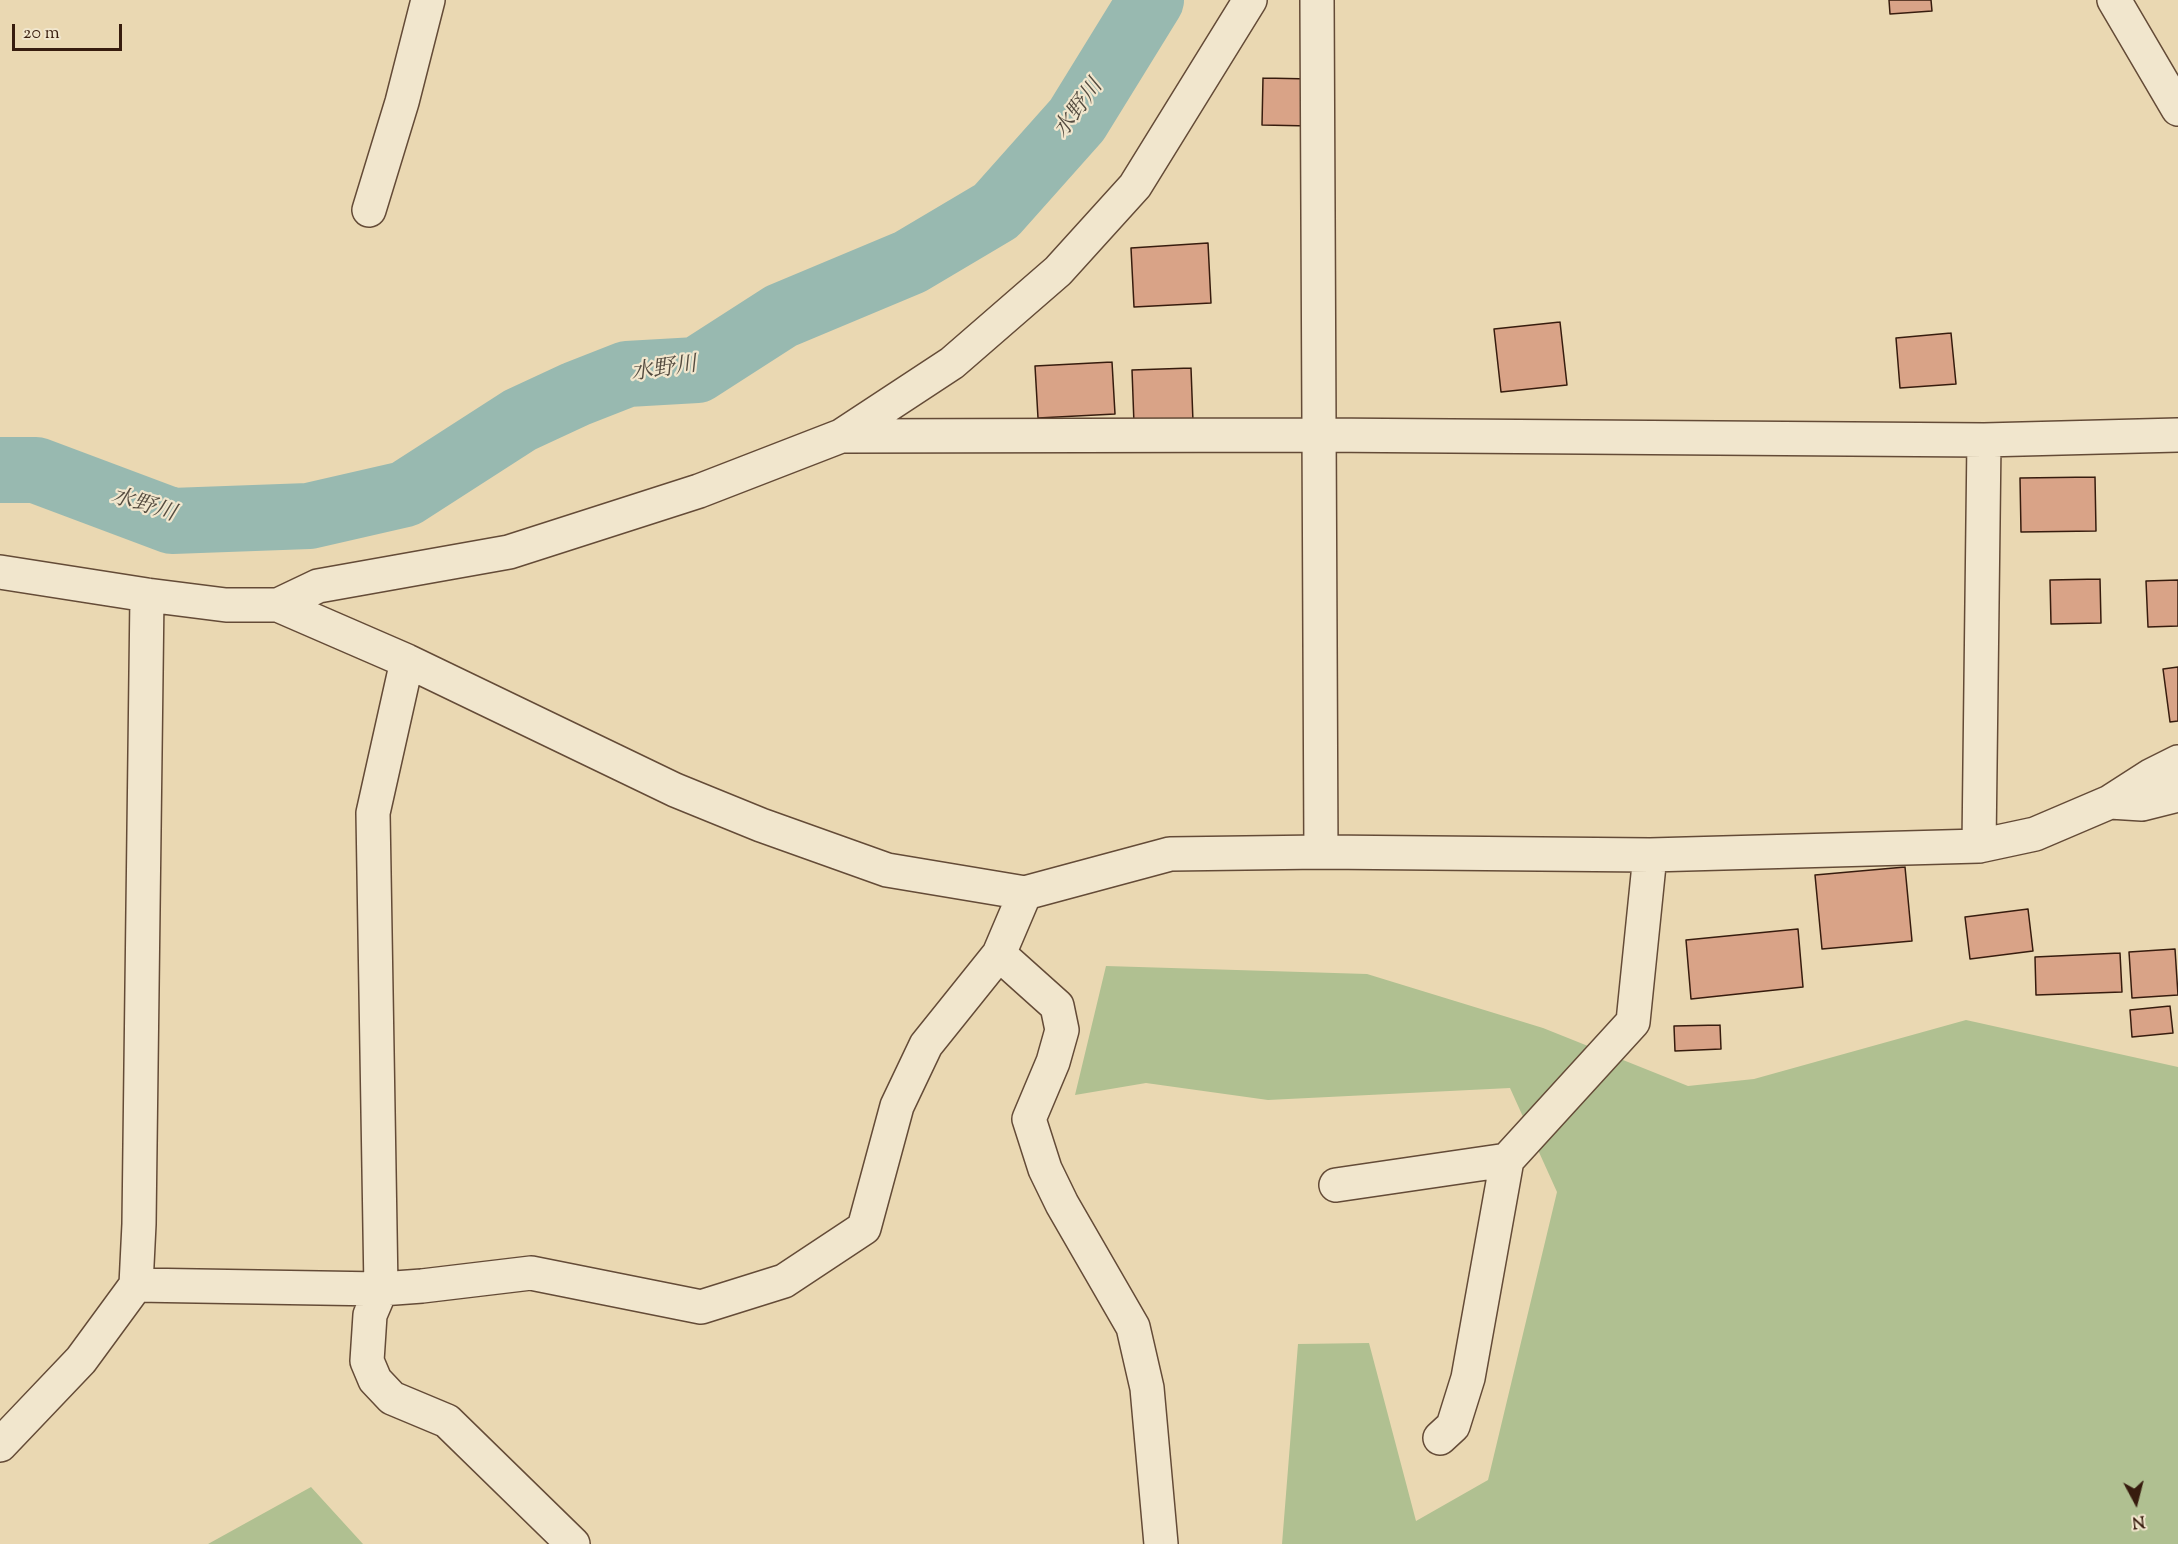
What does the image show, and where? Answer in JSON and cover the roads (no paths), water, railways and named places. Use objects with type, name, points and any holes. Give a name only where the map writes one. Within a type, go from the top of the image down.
[{"type":"street","points":[[369,210],[402,102],[429,0]]},
{"type":"street","points":[[278,605],[318,586],[508,552],[699,491],[841,436],[952,363],[1059,271],[1135,186],[1250,0]]},
{"type":"street","points":[[1317,0],[1321,852]]},
{"type":"street","points":[[2115,0],[2178,109]]},
{"type":"street","points":[[841,436],[1318,435],[1984,440],[2178,435]]},
{"type":"street","points":[[1979,846],[1984,440]]},
{"type":"street","points":[[0,572],[226,605],[278,605],[406,661],[675,790],[761,825],[887,870],[1026,893],[1170,854],[1321,852],[1650,855],[1979,846],[2035,834],[2110,802],[2152,775],[2178,762]]},
{"type":"street","points":[[0,1445],[81,1360],[136,1285],[139,1224],[147,595]]},
{"type":"street","points":[[406,661],[373,813],[381,1289],[370,1315],[367,1361],[375,1380],[392,1398],[447,1421],[573,1544]]},
{"type":"street","points":[[2110,802],[2142,804],[2178,795]]},
{"type":"street","points":[[1440,1438],[1453,1426],[1468,1378],[1507,1160],[1633,1022],[1650,855]]},
{"type":"street","points":[[136,1285],[381,1289],[531,1273],[701,1307],[784,1281],[864,1228],[897,1106],[926,1045],[999,954],[1026,893]]},
{"type":"street","points":[[999,954],[1057,1006],[1062,1030],[1053,1062],[1029,1119],[1045,1169],[1062,1204],[1133,1327],[1147,1388],[1161,1544]]},
{"type":"street","points":[[1336,1185],[1507,1160]]},
{"type":"waterway","name":"水野川","points":[[0,470],[36,470],[172,521],[309,516],[405,494],[520,420],[627,374],[697,370],[781,316],[910,262],[996,211],[1077,120],[1151,0]]}]
